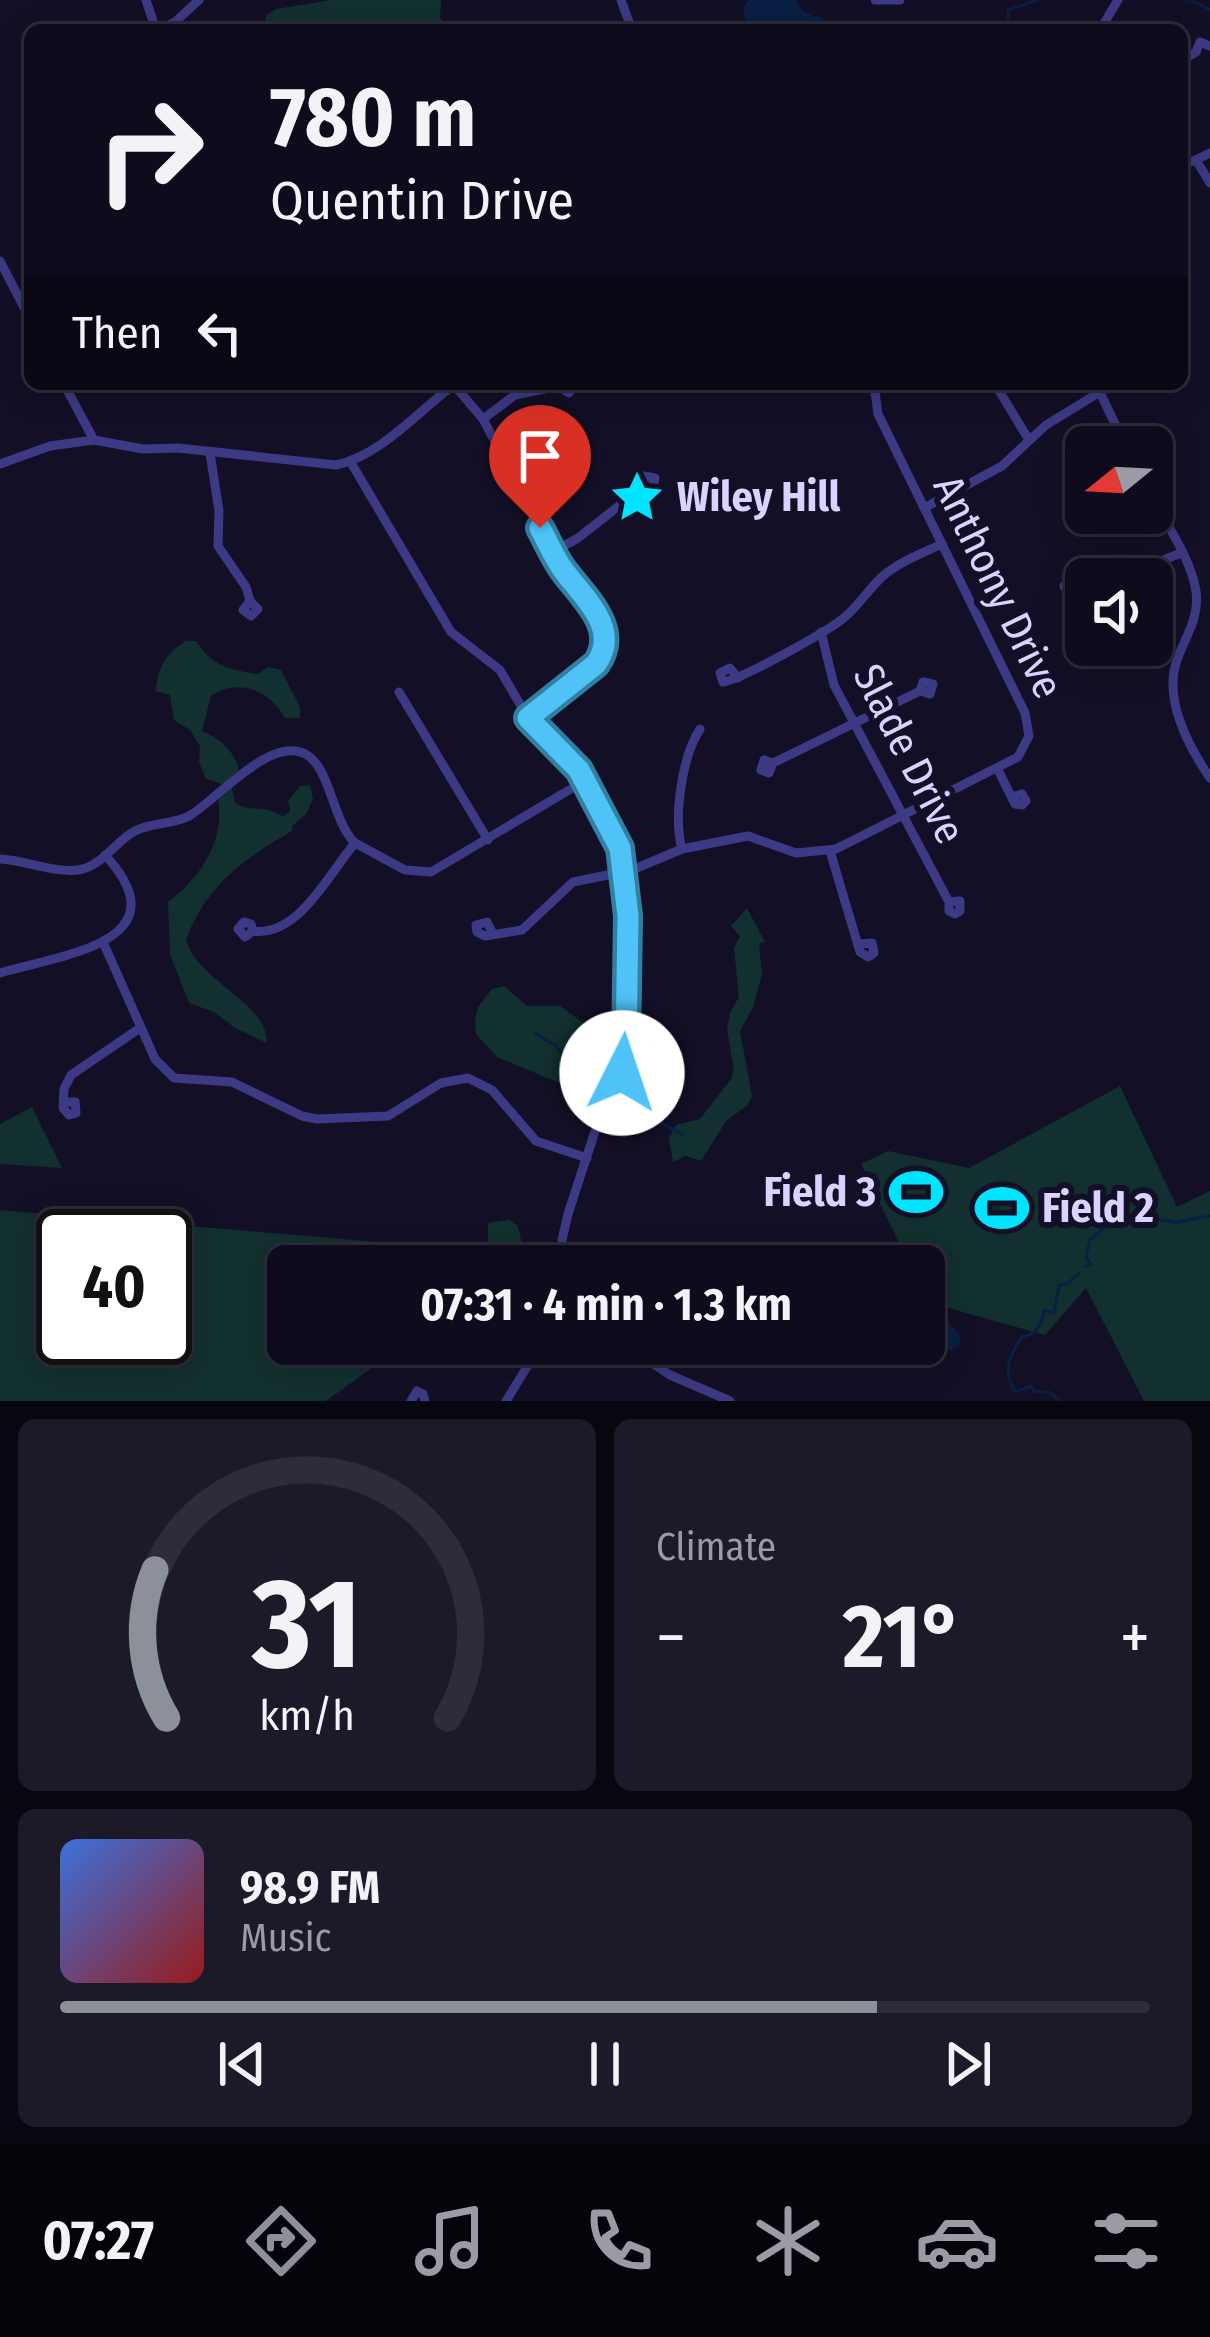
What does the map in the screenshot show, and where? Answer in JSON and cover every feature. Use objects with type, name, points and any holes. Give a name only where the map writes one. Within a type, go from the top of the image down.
[{"type":"street","points":[[170,24],[199,0]]},
{"type":"street","points":[[875,0],[900,0]]},
{"type":"street","points":[[1188,163],[1210,153]]},
{"type":"street","points":[[1196,160],[1210,183]]},
{"type":"street","points":[[0,261],[24,307]]},
{"type":"street","points":[[67,390],[94,440]]},
{"type":"street","points":[[0,464],[50,446],[94,440],[143,449],[328,465],[350,461],[447,390]]},
{"type":"street","points":[[460,390],[483,419],[553,552],[591,603],[604,631],[605,643],[593,666],[528,718]]},
{"type":"street","points":[[483,419],[515,394],[535,390]]},
{"type":"street","name":"Anthony Drive","points":[[875,390],[878,414],[1028,721],[1023,751],[998,768]]},
{"type":"street","points":[[999,390],[1029,440]]},
{"type":"street","points":[[924,508],[1002,466],[1095,390]]},
{"type":"street","points":[[1099,390],[1116,426]]},
{"type":"street","points":[[210,453],[219,507],[218,549],[245,584],[250,601]]},
{"type":"street","points":[[350,461],[451,632],[503,673],[528,718],[586,780],[617,838],[628,916],[625,1058],[564,1225],[565,1245]]},
{"type":"street","points":[[553,552],[643,487]]},
{"type":"street","points":[[1171,534],[1205,599],[1176,664],[1173,686],[1186,739],[1210,778]]},
{"type":"street","points":[[738,678],[845,617],[890,570],[942,544]]},
{"type":"street","points":[[1168,558],[1181,553]]},
{"type":"street","name":"Slade Drive","points":[[820,632],[830,678],[949,902]]},
{"type":"street","points":[[773,764],[920,691]]},
{"type":"street","points":[[399,692],[488,840]]},
{"type":"street","points":[[682,849],[677,814],[693,741],[700,729]]},
{"type":"street","points":[[0,859],[75,870],[90,866],[136,830],[185,818],[260,762],[288,750],[307,755],[318,766],[340,824],[356,843],[405,870],[420,873],[439,869],[586,780]]},
{"type":"street","points":[[493,934],[529,926],[577,880],[624,872],[682,849],[748,836],[796,853],[830,851],[998,768],[1012,797]]},
{"type":"street","points":[[253,931],[273,931],[287,924],[356,843]]},
{"type":"street","points":[[830,851],[858,944]]},
{"type":"street","points":[[0,973],[103,942],[123,929],[133,904],[127,882],[105,855]]},
{"type":"street","points":[[103,942],[159,1066],[174,1078],[232,1082],[310,1118],[388,1115],[445,1081],[475,1080],[492,1090],[536,1141],[587,1158]]},
{"type":"street","points":[[66,1102],[64,1089],[70,1075],[140,1028]]},
{"type":"street","points":[[506,1401],[528,1365]]},
{"type":"street","points":[[656,1365],[730,1401]]},
{"type":"street","points":[[411,1401],[417,1391],[424,1401]]},
{"type":"green space","points":[[331,0],[441,0],[440,17],[445,24],[265,22],[276,9]]},
{"type":"green space","points":[[186,641],[196,641],[208,656],[230,668],[258,674],[268,667],[281,670],[300,707],[300,718],[285,718],[271,700],[252,689],[232,688],[211,696],[202,731],[226,746],[239,771],[222,784],[206,779],[199,762],[200,746],[190,730],[174,720],[170,695],[156,691],[164,662]]},
{"type":"green space","points":[[310,785],[313,799],[306,814],[292,831],[258,852],[215,889],[186,940],[204,968],[256,1015],[267,1043],[189,1003],[170,955],[168,902],[208,857],[218,829],[218,800],[232,788],[235,803],[283,817],[300,786]]},
{"type":"green space","points":[[747,908],[765,942],[759,943],[762,975],[740,1031],[752,1096],[748,1105],[726,1121],[701,1161],[685,1156],[673,1162],[669,1138],[676,1125],[700,1119],[734,1070],[727,1029],[739,997],[734,948],[740,936],[731,926]]},
{"type":"green space","points":[[504,986],[527,1006],[560,1006],[585,1024],[598,1050],[603,1085],[581,1092],[497,1057],[476,1034],[475,1020],[478,1007],[492,989]]},
{"type":"green space","points":[[1120,1086],[1177,1207],[1210,1191],[1210,1401],[1144,1401],[1086,1288],[1045,1335],[945,1307],[945,1245],[900,1245],[861,1164],[888,1151],[969,1168]]},
{"type":"green space","points":[[32,1107],[62,1168],[0,1164],[0,1124]]},
{"type":"green space","points":[[0,1210],[36,1213],[36,1365],[192,1365],[192,1226],[413,1245],[267,1245],[267,1365],[376,1365],[326,1401],[0,1401]]},
{"type":"green space","points":[[509,1220],[518,1226],[522,1245],[488,1245],[488,1223]]},
{"type":"water","points":[[749,0],[795,0],[803,11],[819,19],[818,24],[746,24],[743,8]]},
{"type":"water","points":[[945,1319],[960,1335],[959,1348],[945,1352]]},
{"type":"waterway","points":[[1003,24],[1008,10],[1038,0]]},
{"type":"waterway","points":[[1191,0],[1210,10]]},
{"type":"waterway","points":[[817,17],[827,24]]},
{"type":"waterway","points":[[535,1033],[555,1045],[587,1084],[606,1090]]},
{"type":"waterway","points":[[614,1095],[683,1135]]},
{"type":"waterway","points":[[1108,1224],[1131,1216],[1176,1222],[1210,1216]]},
{"type":"waterway","points":[[1086,1267],[1091,1264],[1086,1257],[1090,1240],[1104,1228]]},
{"type":"waterway","points":[[1060,1401],[1030,1386],[1015,1392],[1008,1376],[1009,1363],[1022,1337],[1038,1328],[1044,1310],[1054,1313],[1059,1285],[1079,1273]]},
{"type":"place","name":"Wiley Hill","points":[[637,497]]},
{"type":"place","name":"Field 3","points":[[916,1192]]},
{"type":"place","name":"Field 2","points":[[1002,1208]]},
{"type":"route","points":[[540,528],[559,564],[591,603],[605,635],[596,664],[528,718],[579,770],[617,838],[623,859],[628,916],[622,1073]]}]
